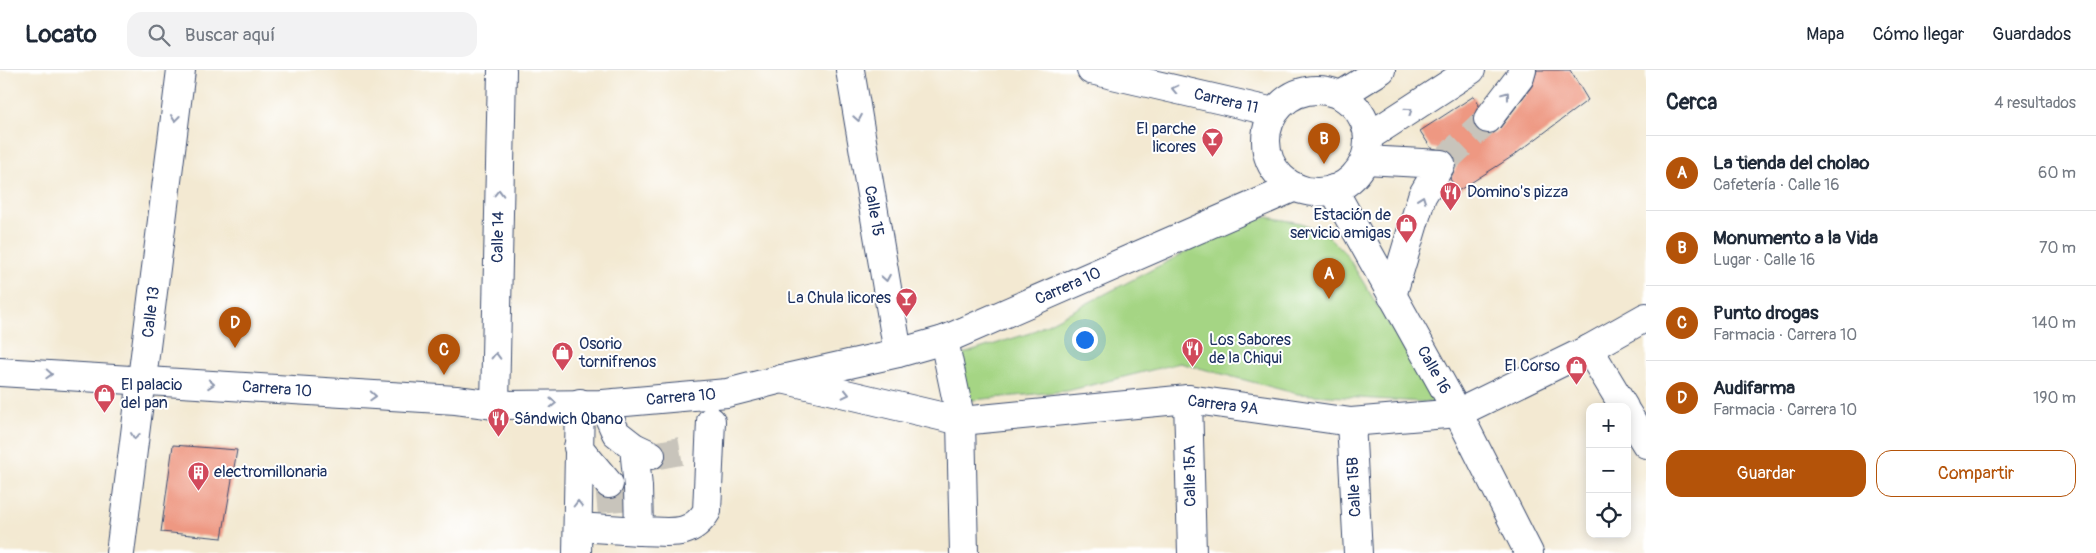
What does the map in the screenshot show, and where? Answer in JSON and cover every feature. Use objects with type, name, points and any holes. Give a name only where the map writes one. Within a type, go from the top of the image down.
[{"type":"street","name":"Calle 13","points":[[120,553],[181,70]]},
{"type":"street","name":"Calle 14","points":[[495,405],[502,70]]},
{"type":"street","name":"Calle 15","points":[[850,70],[898,353]]},
{"type":"street","name":"Carrera 11","points":[[1091,70],[1274,112]]},
{"type":"street","points":[[1341,95],[1380,70]]},
{"type":"street","points":[[1367,148],[1360,113],[1341,95],[1317,89],[1292,95],[1274,112],[1266,133],[1268,156],[1279,175],[1295,187],[1313,192],[1333,189],[1352,178],[1367,148],[1471,70]]},
{"type":"street","points":[[1488,119],[1520,77],[1522,70]]},
{"type":"street","points":[[1367,148],[1441,164],[1422,196],[1392,296]]},
{"type":"street","name":"Carrera 10","points":[[0,372],[456,400],[495,405],[591,403],[727,393],[898,353],[944,340],[1295,187]]},
{"type":"street","name":"Calle 16","points":[[1333,189],[1458,414],[1528,553]]},
{"type":"street","name":"Carrera 9A","points":[[782,379],[961,421],[1188,399],[1351,422],[1458,414],[1589,349],[1646,317]]},
{"type":"street","points":[[944,340],[961,421],[964,553]]},
{"type":"street","points":[[1589,349],[1622,403]]},
{"type":"street","points":[[692,449],[701,440],[727,393]]},
{"type":"street","name":"Calle 15A","points":[[1188,399],[1192,553]]},
{"type":"street","points":[[591,403],[578,447],[590,533],[688,530],[700,523],[707,511],[711,421]]},
{"type":"street","points":[[591,403],[616,433],[643,451],[638,487],[638,531]]},
{"type":"street","points":[[1631,420],[1646,444]]},
{"type":"street","name":"Calle 15B","points":[[1351,422],[1358,553]]},
{"type":"street","points":[[578,447],[610,484]]},
{"type":"street","points":[[1505,510],[1508,553]]},
{"type":"green space","points":[[1267,217],[1301,223],[1325,233],[1346,254],[1437,403],[1298,394],[1180,363],[1067,391],[962,401],[960,355],[1030,333],[1236,226]]},
{"type":"building","points":[[1537,70],[1570,70],[1588,100],[1513,156],[1458,191],[1450,179],[1457,165],[1454,156],[1449,151],[1431,148],[1420,131],[1474,96],[1479,105],[1473,117],[1474,125],[1479,132],[1486,134],[1494,133],[1500,128],[1532,86]]},
{"type":"building","name":"electromillonaria","points":[[173,445],[237,450],[222,538],[161,532]]},
{"type":"tunnel","points":[[1441,164],[1488,119]]},
{"type":"tunnel","points":[[653,456],[692,449]]},
{"type":"tunnel","points":[[609,484],[612,515]]},
{"type":"place","name":"El parche licores","points":[[1212,157]]},
{"type":"place","name":"Monumento a la Vida","points":[[1324,164]]},
{"type":"place","name":"Domino's pizza","points":[[1451,211]]},
{"type":"place","name":"Estación de servicio amigas","points":[[1407,243]]},
{"type":"place","name":"La tienda del cholao","points":[[1329,299]]},
{"type":"place","name":"La Chula licores","points":[[907,317]]},
{"type":"place","name":"Audifarma","points":[[235,348]]},
{"type":"place","name":"Los Sabores de la Chiqui","points":[[1193,368]]},
{"type":"place","name":"Osorio tornifrenos","points":[[563,372]]},
{"type":"place","name":"Punto drogas","points":[[444,375]]},
{"type":"place","name":"El Corso","points":[[1576,385]]},
{"type":"place","name":"El palacio del pan","points":[[105,413]]},
{"type":"place","name":"Sándwich Qbano","points":[[498,438]]},
{"type":"place","name":"electromillonaria","points":[[198,491]]}]
